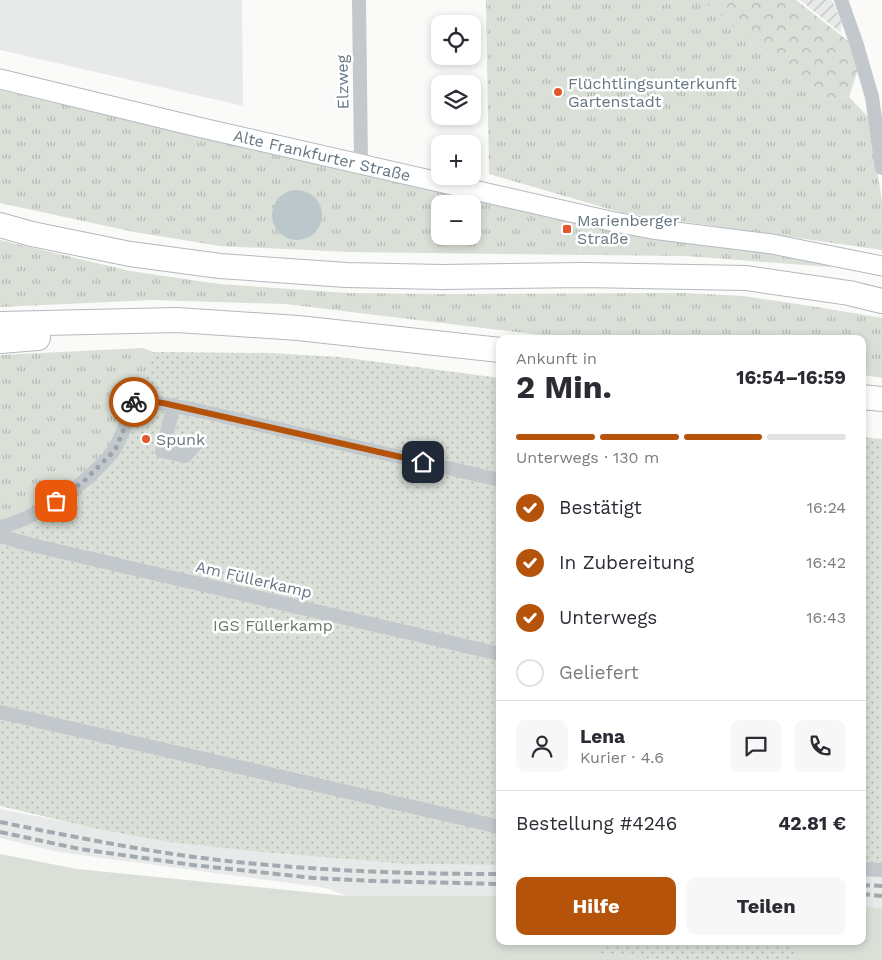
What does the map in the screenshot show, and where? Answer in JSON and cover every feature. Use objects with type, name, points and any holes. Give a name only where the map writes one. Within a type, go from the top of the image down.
[{"type":"highway","points":[[0,225],[32,234],[130,254],[220,266],[346,275],[442,277],[584,275],[746,278],[849,293],[882,300]]},
{"type":"highway","points":[[0,324],[177,320],[330,331],[496,350]]},
{"type":"highway","points":[[0,341],[108,332],[259,325]]},
{"type":"highway","points":[[866,397],[882,399]]},
{"type":"street","name":"Elzweg","points":[[359,0],[361,164]]},
{"type":"street","points":[[841,0],[856,42],[872,97],[882,168]]},
{"type":"street","name":"Alte Frankfurter Straße","points":[[0,79],[198,127],[610,221],[652,229],[772,244],[882,266]]},
{"type":"street","points":[[0,527],[27,518],[84,481],[115,450],[136,399],[174,405],[496,479]]},
{"type":"street","points":[[174,405],[162,451],[185,456],[196,444]]},
{"type":"street","name":"Am Füllerkamp","points":[[0,536],[496,653]]},
{"type":"street","points":[[0,712],[496,826]]},
{"type":"street","points":[[866,869],[882,870]]},
{"type":"shaded area","points":[[0,0],[242,0],[243,106],[0,50]]},
{"type":"shaded area","points":[[800,0],[832,0],[841,21],[841,33]]},
{"type":"shaded area","points":[[292,190],[302,190],[315,197],[322,210],[322,220],[315,233],[302,240],[292,240],[283,236],[276,229],[272,220],[272,210],[276,201],[283,194]]},
{"type":"shaded area","points":[[0,809],[168,842],[406,864],[496,865],[496,896],[347,896],[326,888],[59,852],[0,838]]},
{"type":"shaded area","points":[[866,873],[882,875],[882,908],[866,906]]},
{"type":"green space","points":[[486,0],[703,0],[753,44],[830,99],[849,97],[869,118],[882,201],[882,250],[623,213],[489,174]]},
{"type":"green space","points":[[703,0],[796,0],[852,44],[858,69],[849,97],[830,99],[753,44]]},
{"type":"green space","points":[[0,90],[456,195],[431,195],[431,245],[481,245],[481,201],[514,208],[775,252],[831,264],[830,267],[686,256],[349,252],[220,246],[134,232],[0,203]]},
{"type":"green space","points":[[0,240],[130,271],[219,284],[348,293],[685,293],[743,296],[882,318],[882,378],[866,375],[866,335],[541,335],[285,304],[152,300],[0,307]]},
{"type":"green space","points":[[143,348],[153,352],[138,408],[121,454],[92,486],[62,511],[28,530],[0,537],[0,355]]},
{"type":"green space","name":"IGS Füllerkamp","points":[[153,352],[269,353],[340,357],[496,377],[496,865],[406,864],[168,842],[93,828],[0,806],[0,537],[28,530],[62,511],[92,486],[121,454],[138,408]]},
{"type":"green space","points":[[866,437],[882,439],[882,875],[866,873]]},
{"type":"green space","points":[[0,854],[77,869],[347,896],[496,896],[496,945],[601,945],[601,953],[661,960],[0,960]]},
{"type":"green space","points":[[866,906],[882,908],[882,960],[796,960],[796,945],[866,945]]},
{"type":"green space","points":[[601,945],[796,945],[796,960],[661,960],[600,953]]},
{"type":"railway","points":[[0,822],[145,850],[270,865],[347,870],[496,874]]},
{"type":"railway","points":[[0,832],[80,849],[193,865],[314,878],[496,884]]},
{"type":"railway","points":[[866,885],[882,886]]},
{"type":"railway","points":[[866,894],[882,896]]},
{"type":"way so far","points":[[56,501],[84,481],[115,450],[134,402]]},
{"type":"place","name":"Flüchtlingsunterkunft Gartenstadt","points":[[558,92]]},
{"type":"place","name":"Marienberger Straße","points":[[567,229]]},
{"type":"place","name":"Spunk","points":[[146,439]]},
{"type":"route","points":[[134,402],[136,399],[163,403],[423,462]]}]
